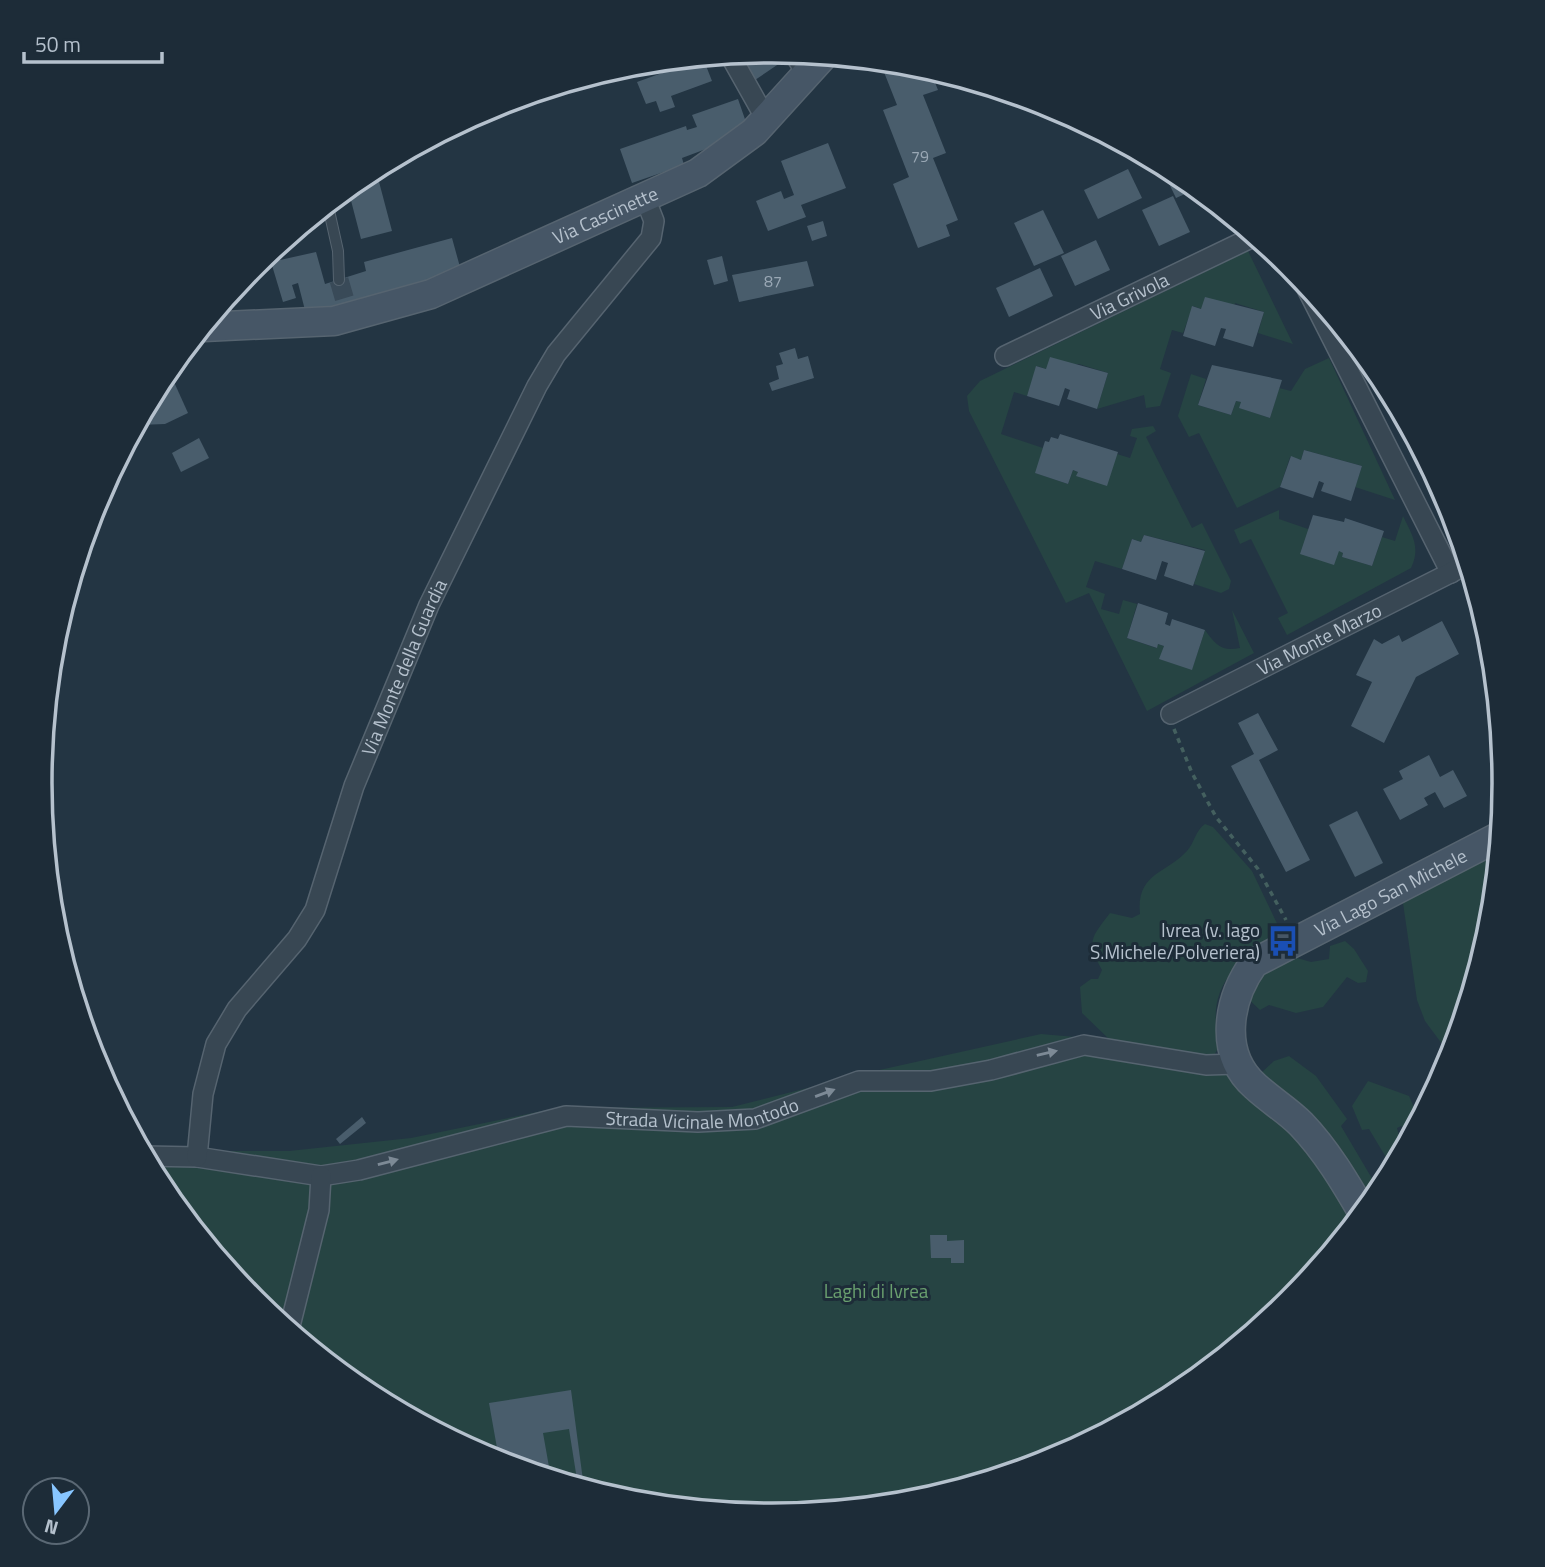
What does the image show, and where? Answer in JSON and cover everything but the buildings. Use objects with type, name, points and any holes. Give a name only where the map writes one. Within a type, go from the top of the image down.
[{"type":"street","name":"Via Cascinette","points":[[217,326],[348,311],[430,294],[698,173],[739,145],[766,119],[806,64]]},
{"type":"street","points":[[735,65],[766,119]]},
{"type":"street","name":"Via Monte della Guardia","points":[[197,1157],[203,1094],[216,1044],[237,1009],[297,939],[315,910],[355,786],[429,605],[537,386],[556,354],[651,238],[654,221],[645,198]]},
{"type":"street","name":"Via Grivola","points":[[1005,356],[1245,241]]},
{"type":"street","points":[[1326,324],[1459,568]]},
{"type":"street","name":"Via Monte Marzo","points":[[1171,713],[1459,568]]},
{"type":"street","name":"Via Lago San Michele","points":[[1357,1204],[1322,1148],[1301,1124],[1253,1085],[1237,1064],[1231,1044],[1230,1022],[1243,978],[1254,963],[1490,841]]},
{"type":"street","name":"Strada Vicinale Montodo","points":[[157,1156],[197,1157],[321,1176],[359,1170],[566,1116],[698,1122],[755,1119],[859,1081],[931,1081],[991,1070],[1084,1045],[1206,1065],[1237,1064]]},
{"type":"street","points":[[292,1319],[319,1210],[321,1176]]},
{"type":"lane","points":[[330,215],[338,251],[339,279]]},
{"type":"path","points":[[1171,713],[1175,739],[1210,806],[1231,840],[1258,869],[1298,941]]},
{"type":"green space","points":[[1248,251],[1293,344],[1258,333],[1264,312],[1235,303],[1234,306],[1201,309],[1193,306],[1183,333],[1172,330],[1160,369],[1171,373],[1160,406],[1146,408],[1144,395],[1097,409],[1108,373],[1079,364],[1046,369],[1037,366],[1027,396],[1014,392],[1001,434],[1043,448],[1036,473],[1068,484],[1073,470],[1078,472],[1077,476],[1117,454],[1130,458],[1137,438],[1130,436],[1132,429],[1153,426],[1156,431],[1146,437],[1192,528],[1202,523],[1231,581],[1229,589],[1221,593],[1194,584],[1205,550],[1144,535],[1141,542],[1132,539],[1122,569],[1095,561],[1086,587],[1105,594],[1101,609],[1119,614],[1123,600],[1137,604],[1127,638],[1156,648],[1158,644],[1164,646],[1160,659],[1192,669],[1205,630],[1219,646],[1228,649],[1240,648],[1232,610],[1254,653],[1147,711],[1089,593],[1066,603],[969,411],[967,396],[980,381]]},
{"type":"green space","points":[[1329,358],[1395,500],[1355,487],[1362,466],[1304,450],[1301,460],[1290,457],[1280,487],[1237,508],[1199,433],[1189,437],[1178,416],[1191,374],[1206,379],[1198,405],[1231,415],[1236,401],[1241,402],[1240,408],[1270,418],[1279,388],[1291,391],[1305,369]]},
{"type":"green space","points":[[1279,510],[1279,519],[1308,529],[1343,553],[1342,557],[1372,566],[1382,537],[1395,541],[1403,516],[1415,547],[1414,561],[1411,568],[1287,635],[1278,618],[1288,613],[1251,539],[1240,544],[1234,530]]},
{"type":"green space","name":"Laghi di Ivrea","points":[[1205,824],[1213,827],[1252,871],[1283,936],[1244,960],[1226,981],[1216,1008],[1218,1045],[1213,1056],[1259,1075],[1274,1061],[1289,1056],[1316,1076],[1347,1119],[1341,1126],[1373,1180],[1344,1222],[1282,1293],[1211,1355],[1173,1382],[1091,1429],[1048,1449],[959,1479],[913,1490],[820,1502],[725,1502],[632,1490],[586,1479],[497,1449],[412,1407],[334,1355],[298,1325],[263,1293],[201,1222],[153,1151],[289,1151],[411,1138],[557,1108],[732,1107],[875,1071],[1041,1034],[1110,1040],[1082,1013],[1080,987],[1091,979],[1098,979],[1102,970],[1092,946],[1095,934],[1110,913],[1132,918],[1140,914],[1140,900],[1148,882],[1187,851]]},
{"type":"green space","points":[[1489,850],[1479,924],[1468,970],[1443,1045],[1425,1021],[1417,1000],[1403,903],[1418,895],[1418,883]]},
{"type":"green space","points":[[1345,941],[1354,949],[1368,971],[1366,982],[1358,983],[1347,977],[1323,1007],[1296,1013],[1269,1005],[1260,1010],[1246,997],[1260,977],[1290,956],[1311,962],[1329,959],[1330,946]]},
{"type":"green space","points":[[1368,1081],[1409,1096],[1415,1109],[1404,1128],[1401,1126],[1397,1128],[1399,1138],[1387,1159],[1369,1129],[1362,1130],[1352,1106]]},
{"type":"tunnel","points":[[339,280],[346,304]]},
{"type":"place","name":"Ivrea (v. lago S.Michele/Polveriera)","points":[[1283,941]]}]
